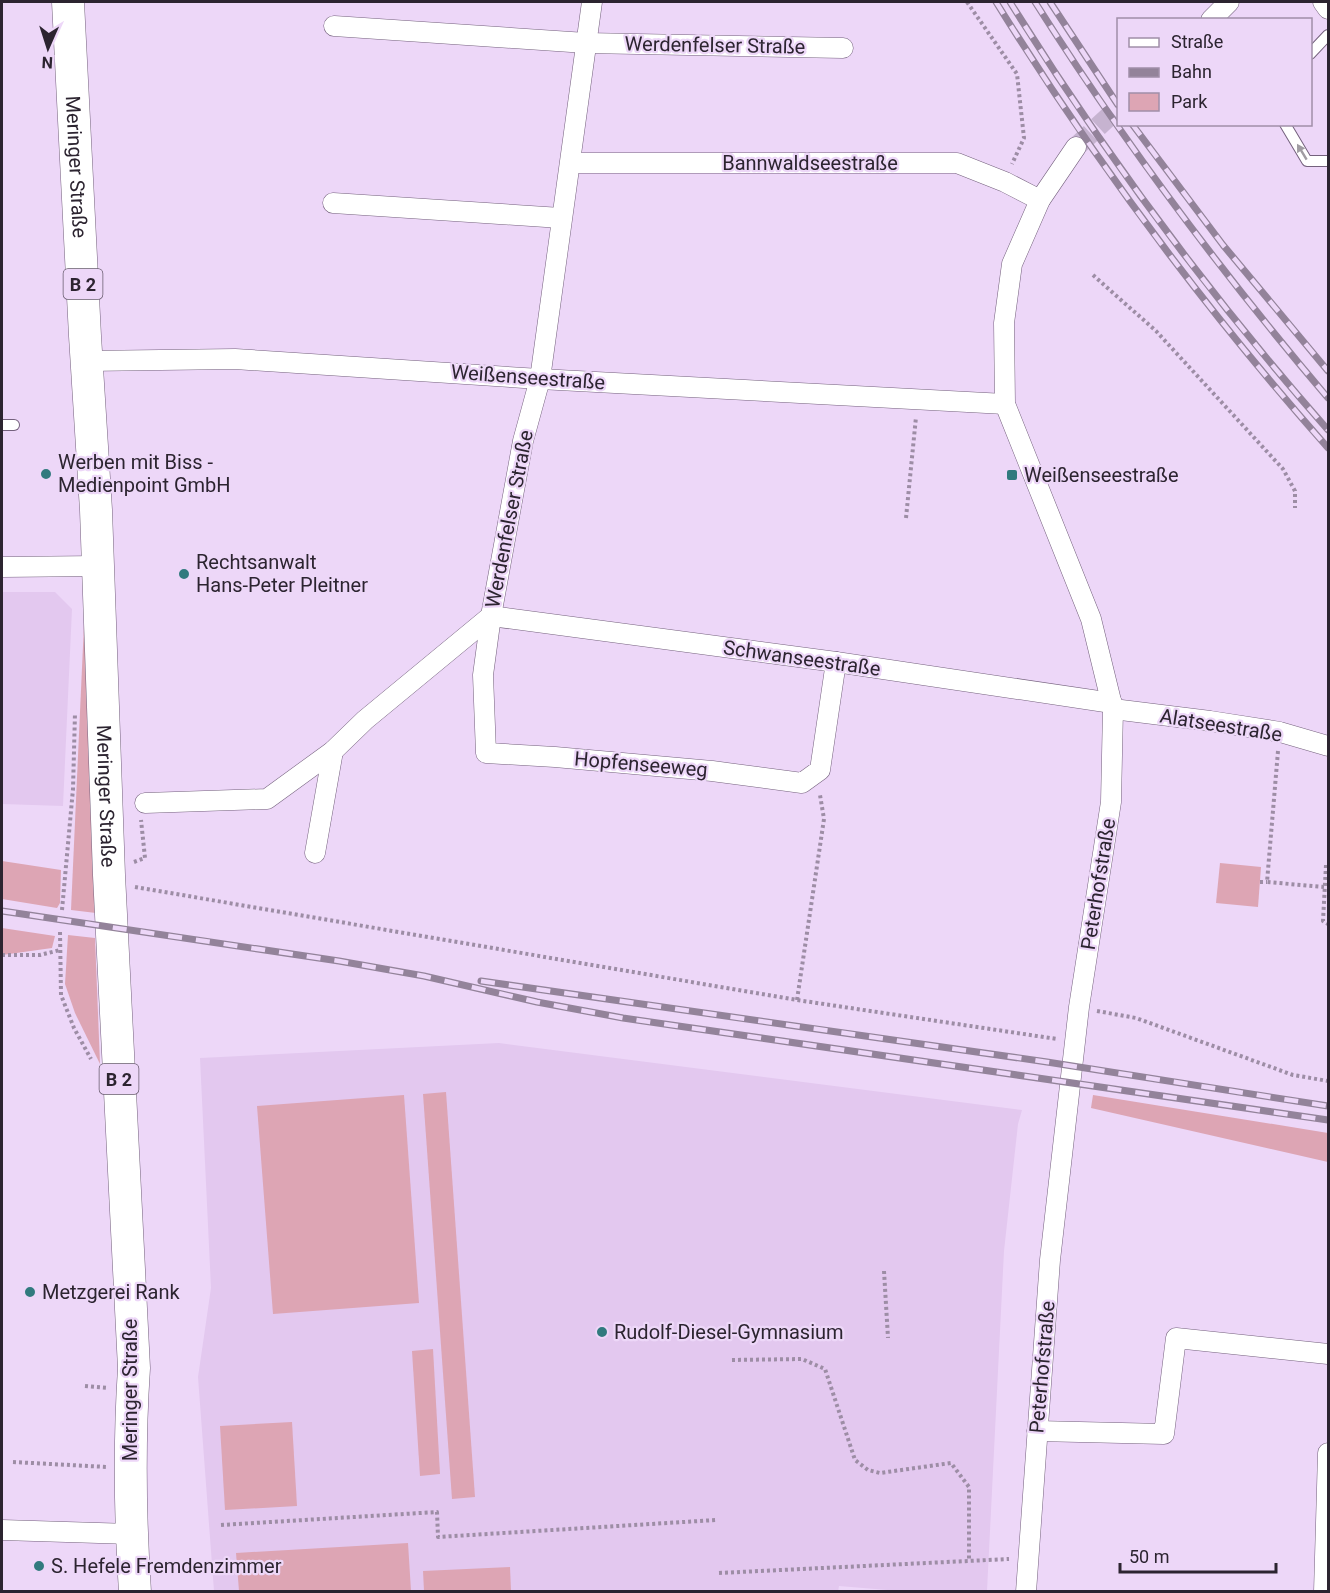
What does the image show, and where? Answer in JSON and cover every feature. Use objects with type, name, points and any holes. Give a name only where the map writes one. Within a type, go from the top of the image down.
[{"type":"main road","name":"Meringer Straße","points":[[68,2],[98,566],[109,875],[134,1368],[130,1432],[131,1534],[135,1592]]},
{"type":"street","name":"Werdenfelser Straße","points":[[145,803],[267,799],[333,751],[365,720],[491,616],[523,441],[540,379],[592,2]]},
{"type":"street","points":[[1212,18],[1229,2]]},
{"type":"street","points":[[1323,2],[1329,9]]},
{"type":"street","name":"Werdenfelser Straße","points":[[334,26],[586,43],[843,48]]},
{"type":"street","name":"Peterhofstraße","points":[[1026,1592],[1050,1260],[1079,1008],[1111,802],[1113,706],[1091,619],[1005,404],[1004,323],[1012,264],[1040,200],[1076,147]]},
{"type":"street","name":"Bannwaldseestraße","points":[[571,163],[957,163],[1005,182],[1040,200]]},
{"type":"street","points":[[333,202],[561,218]]},
{"type":"street","name":"Weißenseestraße","points":[[86,361],[235,359],[540,379],[1005,404]]},
{"type":"street","points":[[2,567],[98,566]]},
{"type":"street","name":"Schwanseestraße","points":[[491,616],[836,662],[1113,706]]},
{"type":"street","name":"Hopfenseeweg","points":[[491,616],[483,675],[486,753],[712,771],[802,783],[820,770]]},
{"type":"street","points":[[820,770],[836,662]]},
{"type":"street","name":"Alatseestraße","points":[[1113,706],[1280,732],[1329,746]]},
{"type":"street","points":[[315,853],[333,751]]},
{"type":"street","points":[[1037,1431],[1164,1434],[1176,1338],[1329,1354]]},
{"type":"street","points":[[1324,1592],[1329,1453]]},
{"type":"street","points":[[2,1530],[131,1534]]},
{"type":"lane","points":[[1312,53],[1329,35]]},
{"type":"lane","points":[[1286,126],[1307,161],[1329,161]]},
{"type":"lane","points":[[2,425],[14,425]]},
{"type":"path","points":[[967,2],[1017,74],[1024,138],[1005,182]]},
{"type":"path","points":[[1093,275],[1156,331],[1283,469],[1295,491],[1295,508]]},
{"type":"path","points":[[906,518],[918,398]]},
{"type":"path","points":[[1267,882],[1280,732]]},
{"type":"path","points":[[797,1000],[824,819],[818,783],[820,770]]},
{"type":"path","points":[[127,865],[145,858],[139,806],[145,803]]},
{"type":"path","points":[[1326,865],[1323,921],[1329,924]]},
{"type":"path","points":[[1260,882],[1324,887]]},
{"type":"path","points":[[128,885],[797,1000],[1048,1038]]},
{"type":"path","points":[[60,932],[61,995],[74,1028],[95,1066]]},
{"type":"path","points":[[2,955],[40,955],[60,950]]},
{"type":"path","points":[[1079,1008],[1136,1018],[1293,1075],[1329,1081]]},
{"type":"path","points":[[884,1271],[888,1338]]},
{"type":"path","points":[[732,1360],[802,1359],[825,1370],[855,1460],[868,1470],[880,1473],[951,1463],[969,1487],[969,1561]]},
{"type":"path","points":[[13,1462],[111,1467]]},
{"type":"path","points":[[221,1525],[437,1512],[438,1537],[716,1520]]},
{"type":"path","points":[[719,1573],[1029,1558]]},
{"type":"shaded area","points":[[2,592],[55,592],[72,609],[63,806],[2,804]]},
{"type":"shaded area","name":"Rudolf-Diesel-Gymnasium","points":[[499,1043],[1022,1110],[1018,1124],[1004,1251],[987,1591],[911,1592],[839,1586],[838,1592],[214,1591],[198,1377],[211,1288],[200,1058]]},
{"type":"green space","points":[[84,624],[96,913],[71,910]]},
{"type":"green space","points":[[2,861],[61,870],[60,903],[57,908],[2,899]]},
{"type":"green space","points":[[1220,863],[1261,867],[1258,907],[1216,903]]},
{"type":"green space","points":[[2,928],[55,936],[52,948],[2,955]]},
{"type":"green space","points":[[68,935],[95,938],[100,1064],[75,1013],[65,984]]},
{"type":"green space","points":[[446,1092],[475,1497],[452,1499],[423,1094]]},
{"type":"green space","points":[[404,1095],[419,1303],[273,1314],[257,1106]]},
{"type":"green space","points":[[1093,1095],[1328,1133],[1328,1162],[1091,1108]]},
{"type":"green space","points":[[433,1349],[440,1474],[420,1476],[412,1351]]},
{"type":"green space","points":[[292,1422],[297,1506],[225,1510],[220,1426]]},
{"type":"green space","points":[[408,1543],[411,1591],[239,1591],[236,1553]]},
{"type":"green space","points":[[510,1567],[511,1591],[424,1591],[423,1571]]},
{"type":"tunnel","points":[[1076,147],[1117,109]]},
{"type":"railway","points":[[996,2],[1072,119],[1153,232],[1238,342],[1328,448]]},
{"type":"railway","points":[[1010,2],[1083,114],[1200,276],[1328,430]]},
{"type":"railway","points":[[1035,2],[1117,125]]},
{"type":"railway","points":[[1050,2],[1117,103]]},
{"type":"railway","points":[[1118,126],[1211,254],[1328,398]]},
{"type":"railway","points":[[1134,126],[1223,245],[1328,371]]},
{"type":"railway","points":[[2,911],[339,961],[424,976],[537,1002],[623,1018],[1328,1120]]},
{"type":"railway","points":[[481,981],[1047,1062],[1328,1106]]},
{"type":"place","name":"Werben mit Biss - Medienpoint GmbH","points":[[46,474]]},
{"type":"place","name":"Weißenseestraße","points":[[1012,475]]},
{"type":"place","name":"Rechtsanwalt Hans-Peter Pleitner","points":[[184,574]]},
{"type":"place","name":"Metzgerei Rank","points":[[30,1292]]},
{"type":"place","name":"Rudolf-Diesel-Gymnasium","points":[[602,1332]]},
{"type":"place","name":"S. Hefele Fremdenzimmer","points":[[39,1566]]}]
